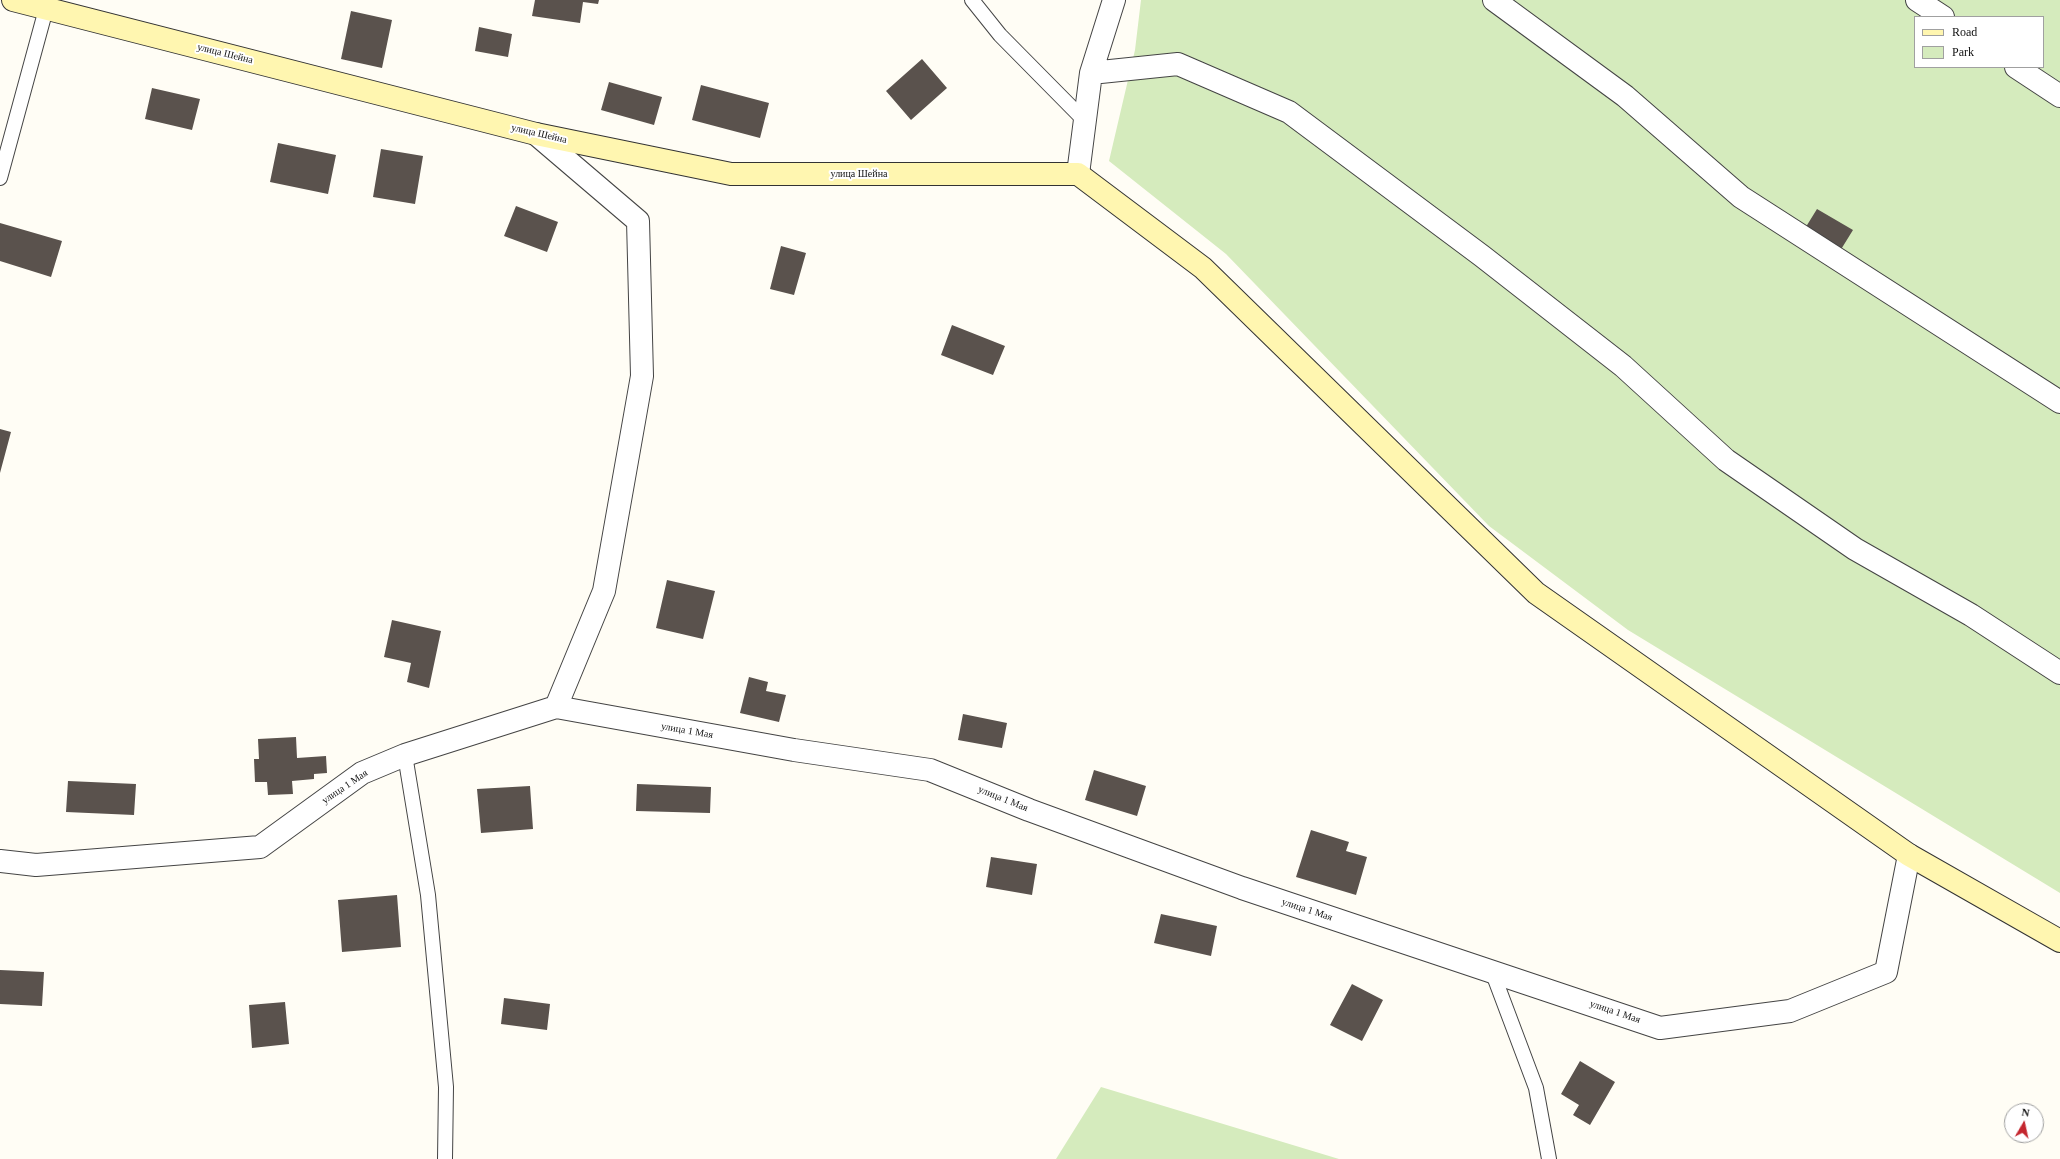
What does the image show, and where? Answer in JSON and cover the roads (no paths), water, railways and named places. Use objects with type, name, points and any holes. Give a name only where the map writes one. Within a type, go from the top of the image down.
[{"type":"street","name":"улица Шейна","points":[[13,0],[536,134],[731,174],[1078,174]]},
{"type":"street","points":[[1114,0],[1091,73],[1078,174],[1203,268],[1536,593],[1909,855],[2060,940]]},
{"type":"street","points":[[1494,0],[1625,96],[1741,197],[2060,402]]},
{"type":"street","points":[[1917,0],[1941,16]]},
{"type":"street","points":[[1091,73],[1178,64],[1289,112],[1482,256],[1623,366],[1726,460],[1855,549],[1971,615],[2060,673]]},
{"type":"street","points":[[2018,68],[2060,96]]},
{"type":"street","points":[[536,134],[638,221],[642,376],[604,591],[556,707]]},
{"type":"street","name":"улица 1 Мая","points":[[0,861],[36,865],[260,847],[362,773],[405,754],[556,707],[794,750],[930,770],[1030,810],[1242,888],[1660,1028],[1790,1011],[1886,972],[1909,855]]},
{"type":"lane","points":[[972,0],[1000,35],[1084,121]]},
{"type":"lane","points":[[0,178],[46,9]]},
{"type":"lane","points":[[405,754],[429,903],[446,1087],[445,1159]]},
{"type":"lane","points":[[1492,971],[1536,1088],[1549,1159]]}]
